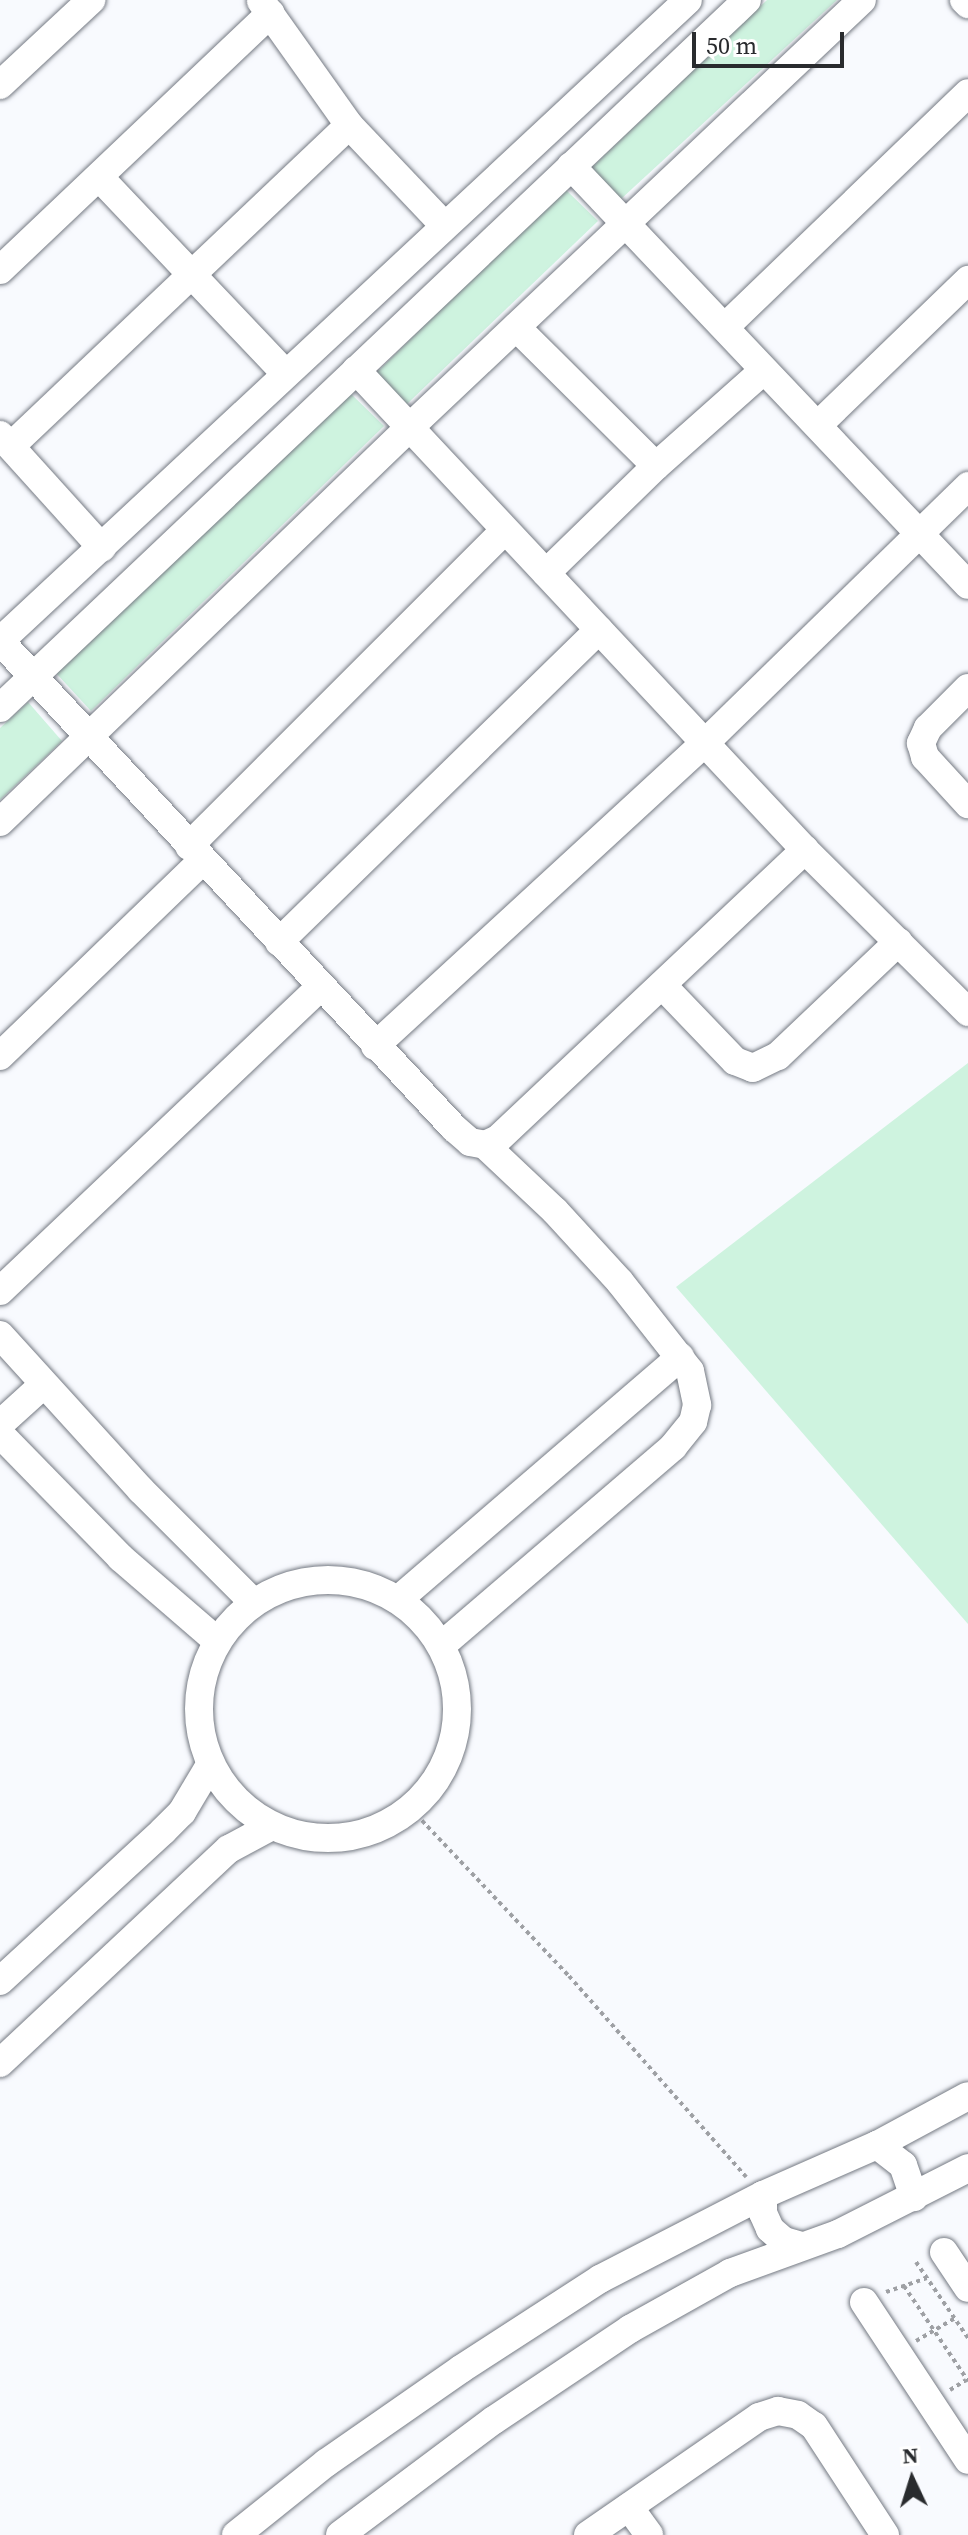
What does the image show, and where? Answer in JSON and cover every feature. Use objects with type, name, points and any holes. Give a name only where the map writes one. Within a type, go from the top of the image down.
[{"type":"street","points":[[0,85],[91,0]]},
{"type":"street","points":[[442,1645],[673,1447],[693,1422],[697,1405],[690,1371],[602,1261],[555,1211],[485,1145],[470,1142],[454,1128],[88,739],[34,675],[0,641],[688,0]]},
{"type":"street","points":[[0,708],[747,0]]},
{"type":"street","points":[[0,822],[409,428],[862,0]]},
{"type":"street","points":[[0,270],[100,178],[266,7],[349,125],[444,225]]},
{"type":"street","points":[[725,327],[968,93]]},
{"type":"street","points":[[102,548],[5,440],[349,125]]},
{"type":"street","points":[[571,166],[968,585]]},
{"type":"street","points":[[100,178],[286,374]]},
{"type":"street","points":[[818,425],[968,280]]},
{"type":"street","points":[[516,327],[656,466]]},
{"type":"street","points":[[356,370],[805,850],[968,1012]]},
{"type":"street","points":[[546,573],[656,466],[763,371]]},
{"type":"street","points":[[375,1046],[705,743],[968,486]]},
{"type":"street","points":[[0,1056],[504,531]]},
{"type":"street","points":[[279,942],[599,630]]},
{"type":"street","points":[[968,688],[928,728],[921,743],[925,757],[968,804]]},
{"type":"street","points":[[485,1145],[498,1139],[805,850]]},
{"type":"street","points":[[662,985],[735,1061],[753,1068],[772,1062],[898,942]]},
{"type":"street","points":[[0,1291],[320,987]]},
{"type":"street","points":[[0,1335],[141,1490],[253,1602]]},
{"type":"street","points":[[399,1599],[680,1357]]},
{"type":"street","points":[[0,1424],[44,1384]]},
{"type":"street","points":[[0,1434],[121,1558],[217,1641]]},
{"type":"street","points":[[325,1579],[364,1584],[399,1599],[423,1620],[442,1645],[457,1688],[456,1733],[440,1775],[411,1809],[373,1831],[330,1839],[270,1827],[226,1790],[210,1765],[200,1734],[197,1702],[203,1670],[217,1641],[253,1602],[287,1585],[325,1579]]},
{"type":"street","points":[[0,1981],[182,1812],[210,1765]]},
{"type":"street","points":[[0,2063],[229,1849],[270,1827]]},
{"type":"street","points":[[236,2535],[326,2463],[600,2279],[763,2195],[877,2145],[968,2096]]},
{"type":"street","points":[[877,2145],[903,2165],[914,2197]]},
{"type":"street","points":[[340,2535],[494,2420],[630,2329],[730,2273],[838,2234],[968,2168]]},
{"type":"street","points":[[763,2195],[763,2213],[770,2229],[784,2241],[801,2246]]},
{"type":"street","points":[[944,2252],[968,2288]]},
{"type":"street","points":[[872,2298],[968,2460]]},
{"type":"street","points":[[588,2535],[759,2417],[788,2412],[814,2426],[885,2535]]},
{"type":"street","points":[[629,2507],[649,2535]]},
{"type":"path","points":[[411,1809],[569,1976],[685,2111],[763,2195]]},
{"type":"path","points":[[916,2262],[968,2338]]},
{"type":"path","points":[[872,2298],[927,2278]]},
{"type":"path","points":[[904,2286],[968,2381]]},
{"type":"path","points":[[912,2343],[955,2318]]},
{"type":"green space","points":[[767,0],[837,0],[621,199],[590,169]]},
{"type":"green space","points":[[564,188],[598,221],[406,405],[376,373]]},
{"type":"green space","points":[[349,392],[384,426],[91,711],[55,672]]},
{"type":"green space","points":[[28,702],[62,741],[0,800],[0,728]]},
{"type":"green space","points":[[968,1063],[968,1624],[676,1287]]}]
